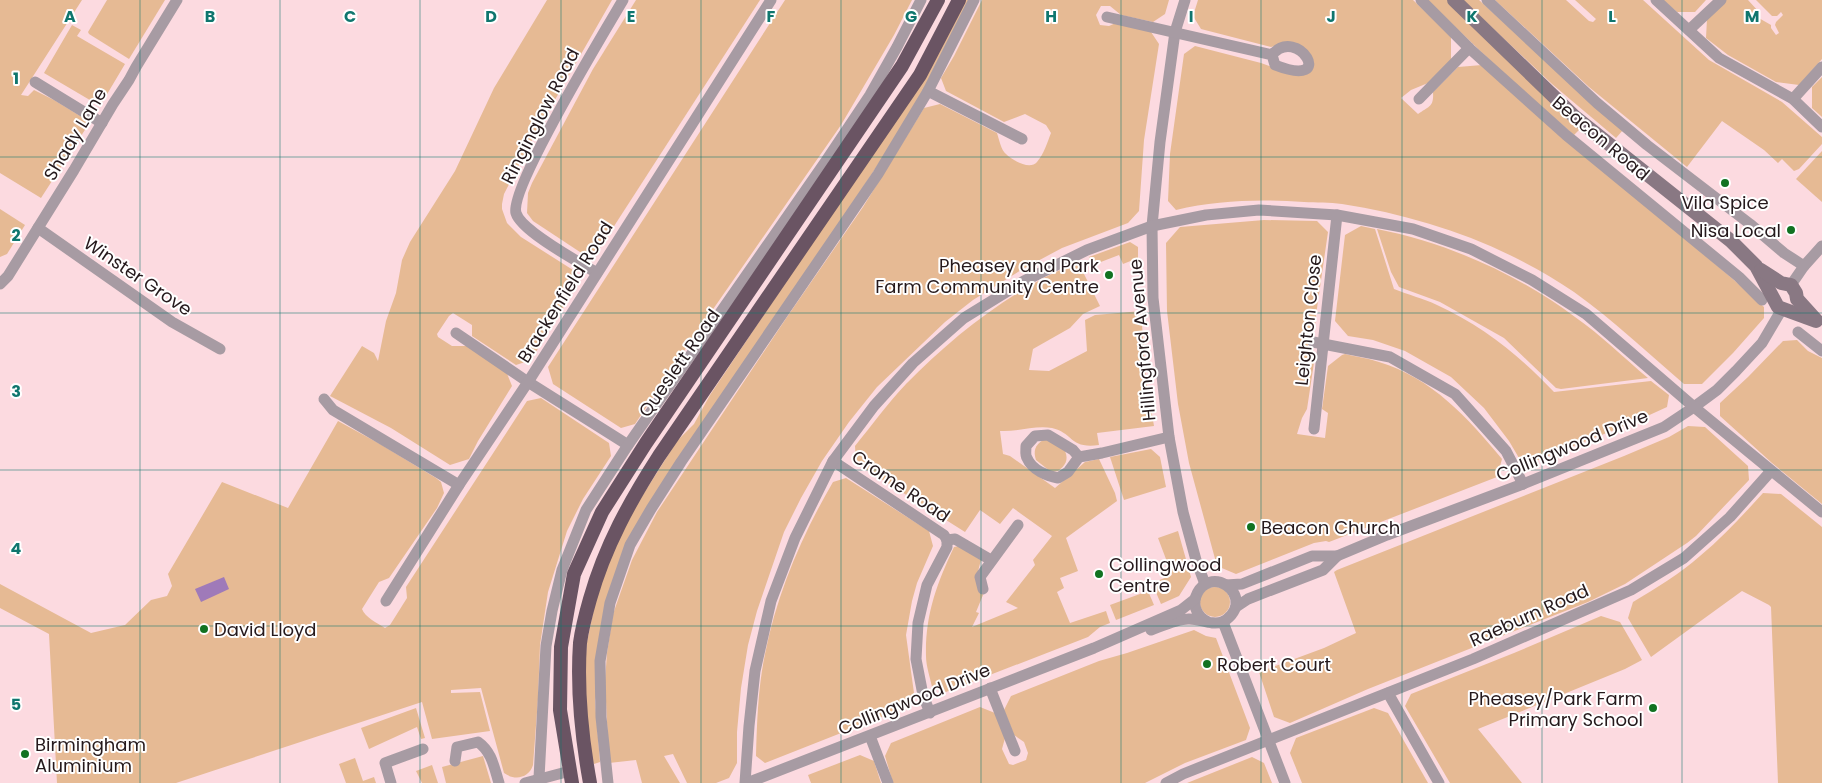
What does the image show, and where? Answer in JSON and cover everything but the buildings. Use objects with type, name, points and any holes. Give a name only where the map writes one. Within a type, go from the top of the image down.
[{"type":"highway","name":"Queslett Road","points":[[571,777],[560,710],[561,647],[574,574],[602,512],[651,436],[902,66],[938,0]]},
{"type":"highway","name":"Queslett Road","points":[[590,783],[580,708],[580,642],[595,581],[618,525],[638,488],[659,456],[920,75],[959,0]]},
{"type":"highway","points":[[571,777],[587,768]]},
{"type":"main road","name":"Beacon Road","points":[[1454,0],[1575,116],[1731,241],[1756,266],[1786,284]]},
{"type":"main road","name":"Beacon Road","points":[[1756,266],[1768,298],[1784,310]]},
{"type":"main road","points":[[1768,298],[1776,286],[1786,284],[1796,293],[1797,299],[1819,322]]},
{"type":"main road","points":[[1784,310],[1792,308],[1797,299]]},
{"type":"main road","points":[[1784,310],[1819,322]]},
{"type":"street","name":"Shady Lane","points":[[0,284],[8,276],[38,228],[130,80],[177,0]]},
{"type":"street","name":"Ringinglow Road","points":[[597,273],[530,231],[520,221],[515,211],[522,184],[579,74],[623,0]]},
{"type":"street","name":"Brackenfield Road","points":[[386,601],[459,485],[528,382],[770,0]]},
{"type":"street","name":"Queslett Road","points":[[539,778],[546,646],[552,611],[562,570],[586,510],[628,445],[859,111],[897,47],[921,0]]},
{"type":"street","points":[[608,783],[600,717],[600,661],[610,603],[630,545],[681,462],[878,174],[928,91],[974,0]]},
{"type":"street","name":"Hillingford Avenue","points":[[1184,0],[1175,32],[1160,142],[1152,226],[1153,298],[1169,437],[1183,512],[1196,560],[1206,584]]},
{"type":"street","name":"Beacon Road","points":[[1421,0],[1469,48],[1566,135],[1768,298]]},
{"type":"street","name":"Beacon Road","points":[[1486,0],[1551,62],[1633,133],[1743,219],[1784,254],[1804,266]]},
{"type":"street","points":[[1656,0],[1719,58],[1793,100],[1822,127]]},
{"type":"street","points":[[1689,30],[1721,0]]},
{"type":"street","points":[[1107,17],[1272,55]]},
{"type":"street","points":[[1419,100],[1469,48]]},
{"type":"street","points":[[1793,100],[1822,67]]},
{"type":"street","points":[[36,81],[102,123]]},
{"type":"street","points":[[928,91],[1022,140]]},
{"type":"street","points":[[746,783],[749,726],[755,671],[770,601],[795,538],[833,461],[874,406],[914,363],[964,318],[1033,276],[1087,250],[1152,226],[1206,214],[1259,210],[1337,215],[1413,229],[1471,249],[1504,265],[1586,314],[1694,407],[1822,512]]},
{"type":"street","name":"Leighton Close","points":[[1314,429],[1318,342],[1337,215]]},
{"type":"street","name":"Winster Grove","points":[[38,228],[172,322],[220,349]]},
{"type":"street","points":[[1786,284],[1822,246]]},
{"type":"street","name":"Collingwood Drive","points":[[746,783],[1094,648],[1181,610],[1195,599],[1198,591],[1206,584],[1217,582],[1226,585],[1242,584],[1312,556],[1337,556],[1664,426],[1717,390],[1752,355],[1784,310]]},
{"type":"street","points":[[1798,332],[1822,351]]},
{"type":"street","points":[[456,333],[528,382],[628,445]]},
{"type":"street","points":[[1318,342],[1390,357],[1455,394],[1506,451],[1522,484]]},
{"type":"street","points":[[324,399],[330,414],[459,485]]},
{"type":"street","points":[[1079,457],[1073,450],[1048,435],[1035,436],[1026,446],[1026,458],[1034,467],[1046,475],[1058,478],[1068,472],[1079,457],[1169,437]]},
{"type":"street","name":"Crome Road","points":[[833,461],[944,535],[948,540],[955,539],[991,560]]},
{"type":"street","name":"Raeburn Road","points":[[1166,783],[1183,774],[1472,659],[1632,590],[1684,558],[1730,517],[1771,471]]},
{"type":"street","points":[[983,589],[980,577],[1018,525]]},
{"type":"street","points":[[930,712],[923,695],[916,660],[918,623],[927,585],[947,547],[948,540]]},
{"type":"street","name":"Collingwood Drive","points":[[1094,648],[1187,618],[1208,622],[1223,622],[1232,615],[1236,607],[1248,599],[1323,570],[1337,556]]},
{"type":"street","points":[[1226,585],[1235,596],[1236,607]]},
{"type":"street","points":[[1195,599],[1197,612],[1208,622]]},
{"type":"street","points":[[1223,622],[1285,783]]},
{"type":"street","points":[[990,688],[1015,751]]},
{"type":"street","points":[[1388,693],[1439,783]]},
{"type":"street","points":[[870,736],[888,783]]},
{"type":"street","points":[[455,761],[457,747],[478,742],[487,748],[499,783]]},
{"type":"street","points":[[391,783],[385,763],[423,749]]},
{"type":"street","points":[[525,783],[539,778],[571,777]]},
{"type":"shaded area","points":[[0,0],[82,0],[21,95],[28,96],[34,90],[90,122],[41,198],[0,173]]},
{"type":"shaded area","points":[[107,0],[165,0],[129,59],[88,32]]},
{"type":"shaded area","points":[[547,0],[612,0],[528,147],[504,194],[502,209],[507,223],[521,237],[573,270],[577,285],[531,360],[516,365],[472,336],[472,325],[453,313],[449,316],[437,334],[438,337],[452,346],[467,346],[506,371],[512,386],[469,459],[450,465],[391,428],[330,396],[362,346],[374,353],[378,361],[386,321],[396,293],[402,260],[410,242],[455,171],[494,88]]},
{"type":"shaded area","points":[[636,0],[760,0],[598,251],[586,256],[533,221],[527,213],[528,193],[593,69]]},
{"type":"shaded area","points":[[785,0],[912,0],[894,35],[841,125],[635,424],[621,428],[553,384],[548,367]]},
{"type":"shaded area","points":[[965,0],[970,0],[902,128],[626,547],[595,701],[600,762],[594,764],[589,755],[583,690],[587,642],[600,580],[625,523],[677,441],[694,424],[710,395],[896,118]]},
{"type":"shaded area","points":[[982,0],[1169,0],[1165,14],[1153,22],[1121,15],[1110,6],[1101,6],[1096,15],[1100,25],[1109,26],[1118,22],[1151,32],[1159,44],[1144,140],[1139,211],[1128,223],[1062,248],[1021,270],[973,300],[945,322],[877,387],[849,422],[822,461],[784,532],[757,611],[748,645],[741,688],[737,732],[737,763],[729,778],[716,783],[687,783],[673,754],[664,756],[680,783],[642,783],[636,760],[609,763],[605,681],[613,614],[632,560],[657,512],[863,207],[924,108],[940,104],[997,133],[1004,152],[1022,164],[1030,165],[1037,162],[1045,148],[1051,133],[1046,125],[1025,114],[1004,122],[946,91],[941,78]]},
{"type":"shaded area","points":[[1198,0],[1413,0],[1451,36],[1451,63],[1428,83],[1411,90],[1401,98],[1418,114],[1430,106],[1433,101],[1433,92],[1458,67],[1482,65],[1748,292],[1764,307],[1764,318],[1702,384],[1684,384],[1616,325],[1574,292],[1519,260],[1463,235],[1403,216],[1337,203],[1240,201],[1176,210],[1168,201],[1170,154],[1184,54],[1195,46],[1261,63],[1280,70],[1312,64],[1282,44],[1271,47],[1201,29],[1193,16]]},
{"type":"shaded area","points":[[1427,0],[1448,0],[1583,126],[1574,135],[1517,86]]},
{"type":"shaded area","points":[[1463,0],[1479,0],[1623,130],[1616,138],[1552,84]]},
{"type":"shaded area","points":[[1495,0],[1566,0],[1589,21],[1593,22],[1596,19],[1575,0],[1643,0],[1709,60],[1782,102],[1822,137],[1822,144],[1799,169],[1794,171],[1782,159],[1778,163],[1764,150],[1722,121],[1687,167],[1589,87]]},
{"type":"shaded area","points":[[1663,0],[1706,0],[1695,12],[1677,12]]},
{"type":"shaded area","points":[[1726,0],[1748,0],[1759,12],[1757,17],[1771,25],[1776,35],[1779,33],[1775,25],[1776,22],[1783,15],[1781,12],[1777,16],[1772,16],[1756,0],[1822,0],[1822,59],[1799,85],[1776,82],[1728,55],[1706,38],[1707,19]]},
{"type":"shaded area","points":[[72,25],[81,30],[77,36],[125,64],[100,106],[44,73]]},
{"type":"shaded area","points":[[1822,77],[1822,117],[1812,108],[1812,87]]},
{"type":"shaded area","points":[[1822,151],[1822,202],[1796,179]]},
{"type":"shaded area","points":[[0,209],[25,225],[7,254],[0,257]]},
{"type":"shaded area","points":[[1264,220],[1317,221],[1328,232],[1315,323],[1308,333],[1308,346],[1315,356],[1307,409],[1297,434],[1325,438],[1328,413],[1322,409],[1328,366],[1345,354],[1375,361],[1416,378],[1448,401],[1502,459],[1497,477],[1329,542],[1314,543],[1236,574],[1217,566],[1189,463],[1178,404],[1167,311],[1166,243],[1180,227]]},
{"type":"shaded area","points":[[1361,226],[1375,229],[1394,289],[1426,300],[1470,322],[1514,354],[1554,392],[1651,381],[1669,395],[1667,407],[1632,423],[1533,462],[1519,458],[1509,441],[1484,408],[1451,377],[1405,351],[1373,340],[1348,336],[1335,321],[1345,235]]},
{"type":"shaded area","points":[[1377,229],[1404,235],[1456,252],[1481,262],[1530,287],[1585,324],[1648,378],[1561,389],[1556,388],[1504,338],[1440,302],[1399,287],[1391,272]]},
{"type":"shaded area","points":[[1130,242],[1138,247],[1138,258],[1123,264],[1119,255],[1093,265],[1089,257]]},
{"type":"shaded area","points":[[1078,262],[1100,306],[1083,314],[1070,328],[1033,349],[1029,370],[1049,371],[1087,351],[1085,320],[1095,315],[1141,311],[1146,379],[1154,426],[1097,433],[1099,445],[1089,446],[1077,443],[1059,430],[1052,428],[1039,427],[1000,431],[1003,454],[1010,456],[1055,488],[1085,462],[1099,459],[1117,501],[1066,538],[1078,571],[1060,578],[1064,588],[1057,592],[1070,623],[1106,611],[1110,623],[1100,627],[1088,637],[946,692],[932,687],[927,664],[926,641],[933,600],[942,573],[954,547],[959,546],[981,560],[977,575],[983,595],[976,612],[979,613],[972,627],[1018,608],[1006,602],[1035,565],[1033,560],[1052,536],[1013,508],[1000,524],[980,510],[965,532],[856,463],[855,446],[906,384],[965,330],[1031,285]]},
{"type":"shaded area","points":[[1797,340],[1808,351],[1822,358],[1822,504],[1772,463],[1720,416],[1720,403],[1783,341]]},
{"type":"shaded area","points":[[541,398],[609,443],[611,456],[583,499],[567,531],[548,592],[540,645],[533,765],[528,773],[521,777],[513,777],[504,773],[481,688],[451,690],[451,693],[480,692],[490,731],[432,739],[422,702],[176,783],[57,783],[49,634],[0,608],[0,584],[91,633],[125,625],[151,600],[167,596],[172,586],[168,574],[222,482],[288,508],[338,421],[436,478],[441,482],[444,493],[437,508],[389,578],[379,582],[362,609],[368,617],[385,628],[390,625],[407,598],[406,587],[527,401]]},
{"type":"shaded area","points":[[1688,426],[1705,427],[1748,466],[1749,480],[1696,536],[1687,543],[1625,584],[1588,602],[1368,689],[1290,723],[1274,717],[1259,672],[1324,648],[1356,633],[1334,572],[1624,456],[1669,437]]},
{"type":"shaded area","points":[[1043,440],[1048,440],[1065,451],[1066,462],[1058,471],[1051,472],[1036,460],[1035,448]]},
{"type":"shaded area","points":[[1151,449],[1160,457],[1166,487],[1124,500],[1110,457]]},
{"type":"shaded area","points":[[846,478],[929,531],[933,546],[917,583],[906,635],[914,693],[907,707],[765,763],[756,756],[758,705],[763,666],[776,609],[801,544],[822,502],[833,482]]},
{"type":"shaded area","points":[[1763,493],[1781,494],[1822,527],[1822,783],[1778,783],[1771,607],[1769,605],[1742,591],[1651,657],[1628,618],[1633,602],[1692,563],[1725,534]]},
{"type":"shaded area","name":"Collingwood Centre","points":[[1178,531],[1191,577],[1179,596],[1161,604],[1152,583],[1172,575],[1158,538]]},
{"type":"shaded area","points":[[224,577],[229,589],[201,602],[195,589]]},
{"type":"shaded area","points":[[1215,587],[1226,591],[1230,602],[1226,613],[1215,617],[1204,613],[1200,602],[1204,591]]},
{"type":"shaded area","name":"Collingwood Centre","points":[[1148,591],[1154,605],[1116,620],[1110,605]]},
{"type":"shaded area","points":[[1601,616],[1620,622],[1642,660],[1625,669],[1478,729],[1522,783],[1450,783],[1405,706],[1411,694]]},
{"type":"shaded area","points":[[1194,630],[1206,636],[1216,638],[1250,728],[1246,740],[1185,763],[1145,783],[893,783],[885,756],[891,743],[980,707],[995,713],[1005,738],[1002,749],[1009,764],[1013,765],[1026,760],[1028,753],[1024,742],[1014,735],[1004,710],[1011,696],[1099,661]]},
{"type":"shaded area","points":[[416,708],[425,738],[421,739],[417,727],[369,749],[361,728]]},
{"type":"shaded area","points":[[1374,708],[1388,713],[1428,783],[1302,783],[1290,753],[1296,738]]},
{"type":"shaded area","points":[[860,755],[874,761],[881,783],[811,783],[808,775]]},
{"type":"shaded area","points":[[483,756],[491,783],[446,783],[442,767]]},
{"type":"shaded area","points":[[1252,757],[1264,763],[1272,783],[1187,783]]},
{"type":"shaded area","points":[[355,758],[363,781],[374,777],[376,783],[346,783],[339,764]]},
{"type":"shaded area","points":[[432,765],[438,783],[422,783],[416,771]]},
{"type":"place","name":"Vila Spice","points":[[1725,183]]},
{"type":"place","name":"Nisa Local","points":[[1791,230]]},
{"type":"place","name":"Pheasey and Park Farm Community Centre","points":[[1109,275]]},
{"type":"place","name":"Beacon Church","points":[[1251,527]]},
{"type":"place","name":"Collingwood Centre","points":[[1099,574]]},
{"type":"place","name":"David Lloyd","points":[[204,629]]},
{"type":"place","name":"Robert Court","points":[[1207,664]]},
{"type":"place","name":"Pheasey/Park Farm Primary School","points":[[1653,708]]},
{"type":"place","name":"Birmingham Aluminium","points":[[25,754]]}]
